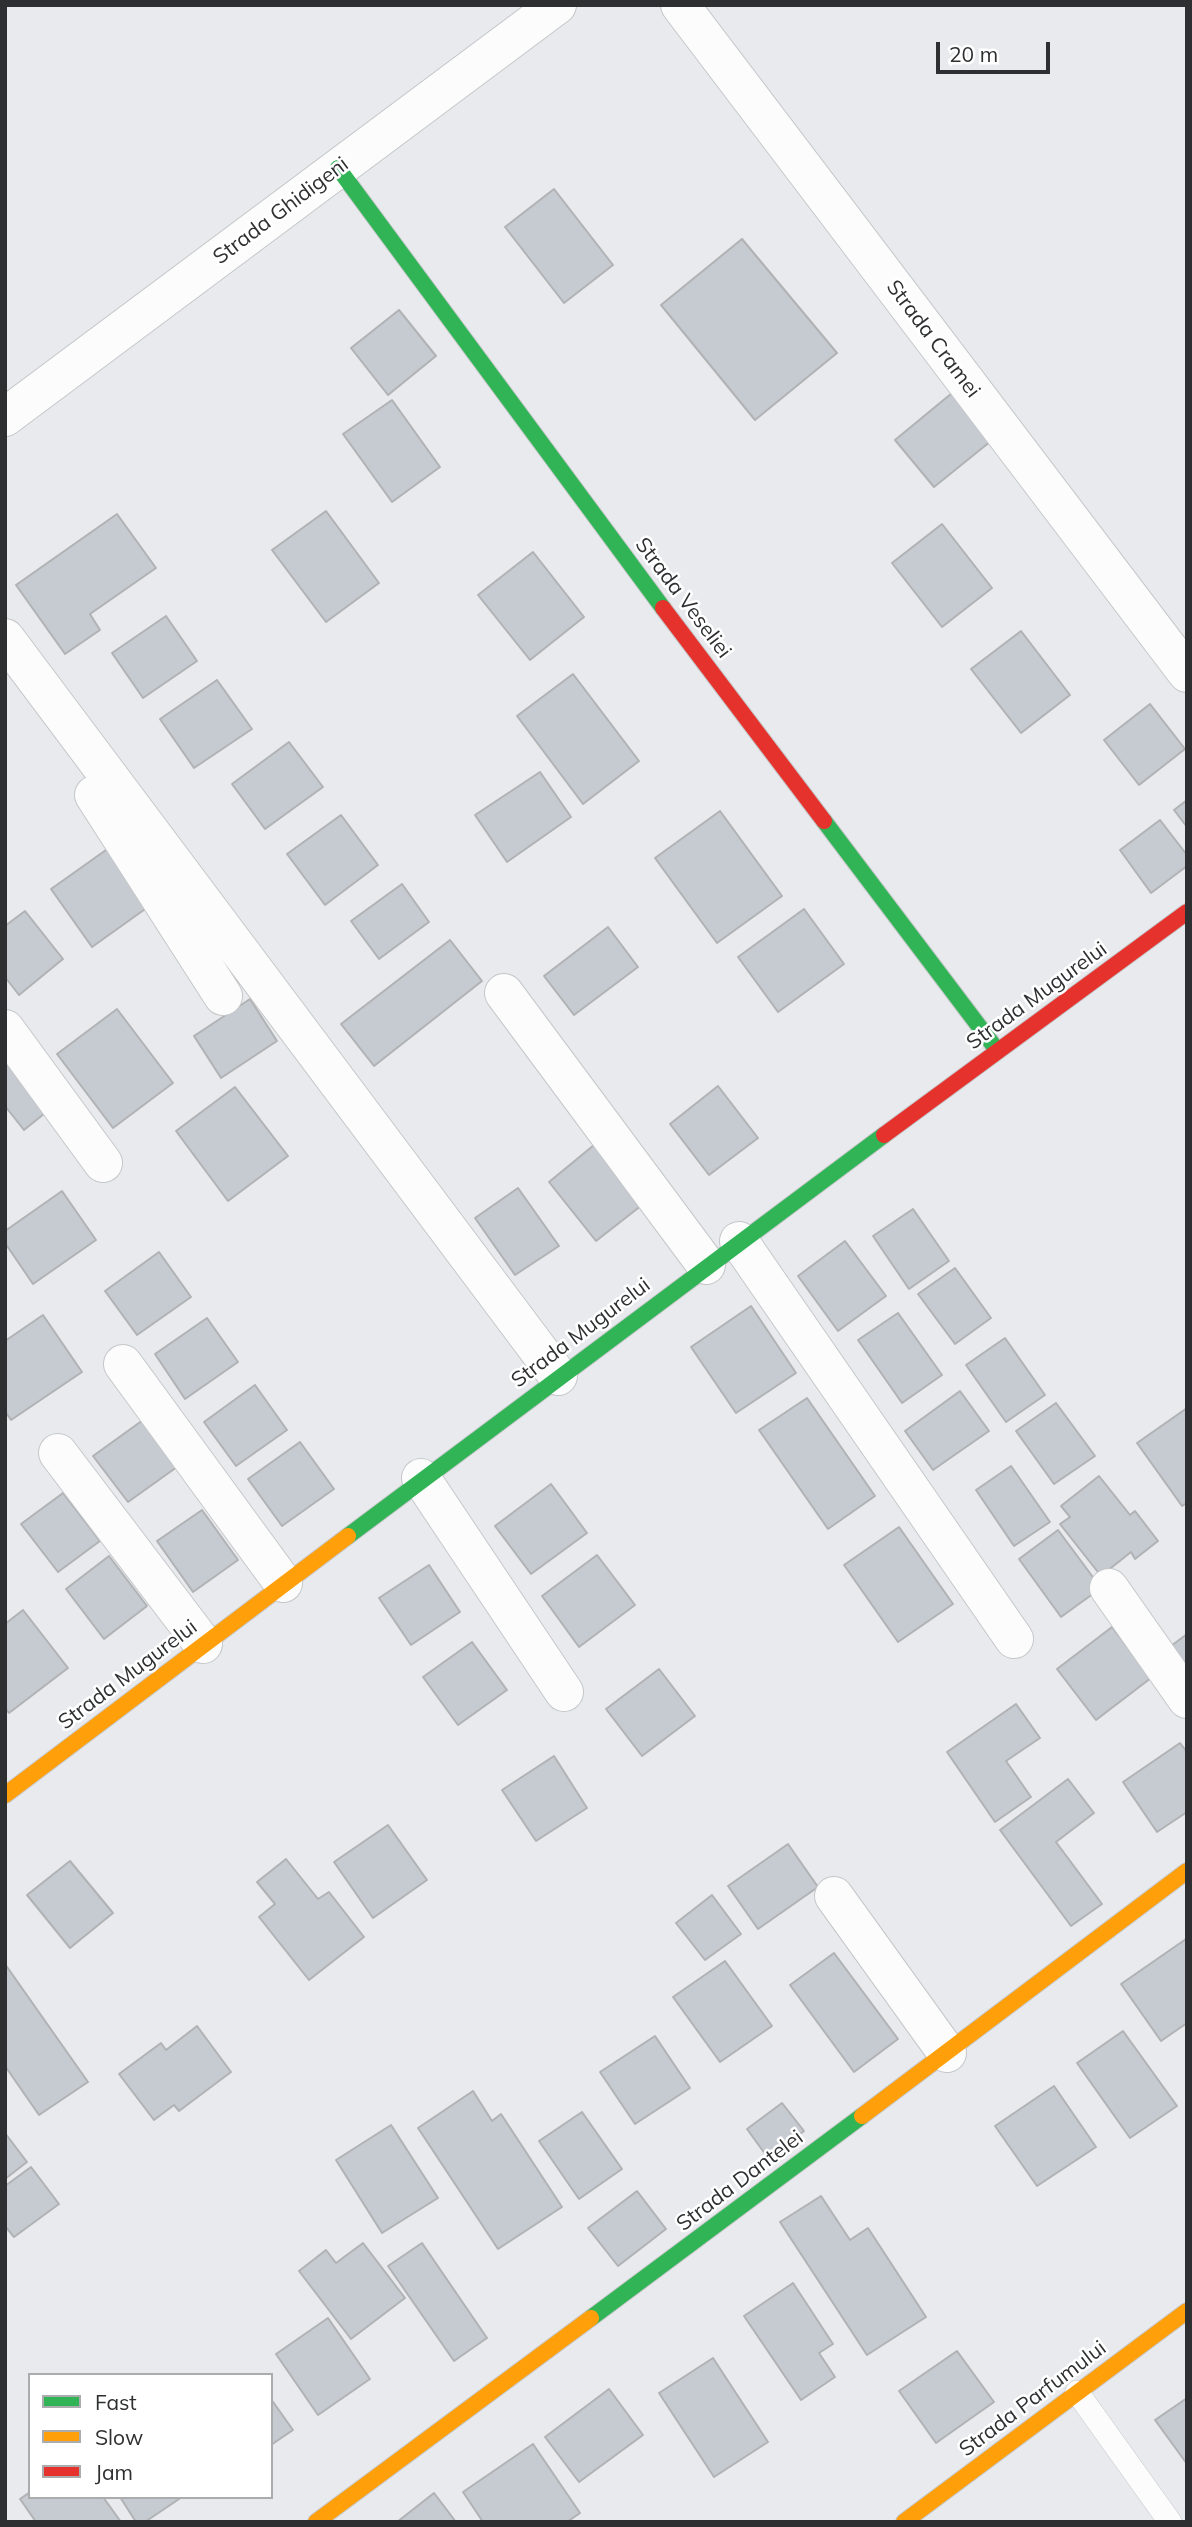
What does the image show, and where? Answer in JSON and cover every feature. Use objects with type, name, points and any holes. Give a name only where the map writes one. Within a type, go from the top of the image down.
[{"type":"street","name":"Strada Ghidigeni","points":[[5,417],[557,5]]},
{"type":"street","name":"Strada Cramei","points":[[680,5],[1187,673]]},
{"type":"street","name":"Strada Veseliei","points":[[338,168],[641,578],[997,1050]]},
{"type":"street","points":[[5,638],[558,1376]]},
{"type":"street","points":[[5,674],[89,787],[223,996]]},
{"type":"street","name":"Strada Mugurelui","points":[[5,1795],[706,1265],[1187,912]]},
{"type":"street","points":[[504,993],[706,1265]]},
{"type":"street","points":[[5,1029],[103,1163]]},
{"type":"street","points":[[739,1241],[1014,1639]]},
{"type":"street","points":[[122,1364],[283,1583]]},
{"type":"street","points":[[58,1453],[203,1644]]},
{"type":"street","points":[[421,1478],[564,1692]]},
{"type":"street","points":[[1109,1588],[1187,1699]]},
{"type":"street","name":"Strada Dantelei","points":[[316,2522],[1187,1871]]},
{"type":"street","points":[[834,1896],[947,2053]]},
{"type":"street","name":"Strada Parfumului","points":[[904,2522],[1187,2311]]},
{"type":"lane","points":[[1077,2392],[1170,2522]]},
{"type":"building","points":[[554,189],[613,265],[564,303],[505,227]]},
{"type":"building","points":[[742,239],[837,353],[755,420],[661,305]]},
{"type":"building","points":[[399,310],[436,356],[388,395],[351,348]]},
{"type":"building","points":[[952,393],[991,441],[934,487],[895,440]]},
{"type":"building","points":[[392,400],[440,467],[392,502],[343,434]]},
{"type":"building","points":[[326,511],[379,583],[326,622],[272,550]]},
{"type":"building","points":[[117,514],[156,568],[90,614],[100,630],[65,654],[16,585]]},
{"type":"building","points":[[942,524],[992,588],[942,627],[892,563]]},
{"type":"building","points":[[533,552],[584,617],[530,660],[478,595]]},
{"type":"building","points":[[166,616],[197,661],[143,698],[112,653]]},
{"type":"building","points":[[1021,631],[1070,695],[1021,733],[971,669]]},
{"type":"building","points":[[573,674],[639,761],[583,804],[517,716]]},
{"type":"building","points":[[217,680],[252,729],[194,768],[160,719]]},
{"type":"building","points":[[1150,704],[1185,749],[1139,785],[1104,740]]},
{"type":"building","points":[[289,742],[323,787],[265,829],[232,784]]},
{"type":"building","points":[[540,772],[571,817],[507,862],[475,815]]},
{"type":"building","points":[[1187,800],[1187,827],[1174,810]]},
{"type":"building","points":[[720,811],[782,896],[717,943],[655,858]]},
{"type":"building","points":[[341,815],[378,865],[325,905],[287,854]]},
{"type":"building","points":[[1160,820],[1187,855],[1187,866],[1151,893],[1120,850]]},
{"type":"building","points":[[113,845],[155,902],[92,947],[51,889]]},
{"type":"building","points":[[402,884],[429,922],[379,959],[351,921]]},
{"type":"building","points":[[804,909],[844,964],[778,1012],[738,957]]},
{"type":"building","points":[[25,911],[63,959],[19,995],[5,977],[5,926]]},
{"type":"building","points":[[608,927],[638,967],[574,1015],[544,976]]},
{"type":"building","points":[[450,940],[482,981],[374,1066],[341,1024]]},
{"type":"building","points":[[250,999],[277,1041],[221,1078],[194,1036]]},
{"type":"building","points":[[117,1009],[173,1083],[113,1128],[57,1054]]},
{"type":"building","points":[[5,1056],[50,1109],[24,1130],[5,1106]]},
{"type":"building","points":[[718,1086],[758,1138],[709,1175],[670,1124]]},
{"type":"building","points":[[235,1087],[288,1156],[228,1201],[176,1131]]},
{"type":"building","points":[[594,1145],[642,1205],[596,1241],[549,1182]]},
{"type":"building","points":[[518,1188],[559,1246],[515,1275],[475,1218]]},
{"type":"building","points":[[62,1191],[96,1240],[33,1284],[5,1243],[5,1231]]},
{"type":"building","points":[[913,1209],[949,1261],[909,1289],[873,1236]]},
{"type":"building","points":[[845,1241],[886,1296],[838,1331],[798,1276]]},
{"type":"building","points":[[159,1252],[191,1297],[137,1335],[105,1291]]},
{"type":"building","points":[[955,1268],[991,1318],[955,1344],[918,1294]]},
{"type":"building","points":[[751,1306],[796,1373],[736,1413],[691,1347]]},
{"type":"building","points":[[898,1313],[942,1375],[902,1403],[858,1340]]},
{"type":"building","points":[[43,1315],[82,1372],[11,1420],[5,1411],[5,1341]]},
{"type":"building","points":[[207,1318],[238,1362],[185,1399],[155,1354]]},
{"type":"building","points":[[1005,1338],[1045,1395],[1006,1422],[966,1365]]},
{"type":"building","points":[[255,1385],[287,1430],[236,1466],[204,1422]]},
{"type":"building","points":[[960,1391],[989,1431],[933,1470],[905,1431]]},
{"type":"building","points":[[807,1398],[875,1496],[828,1529],[759,1430]]},
{"type":"building","points":[[1056,1403],[1095,1456],[1054,1484],[1016,1431]]},
{"type":"building","points":[[1187,1408],[1187,1503],[1182,1506],[1137,1443]]},
{"type":"building","points":[[143,1420],[177,1467],[128,1502],[93,1456]]},
{"type":"building","points":[[300,1442],[334,1489],[282,1526],[248,1479]]},
{"type":"building","points":[[1011,1466],[1050,1522],[1014,1546],[976,1490]]},
{"type":"building","points":[[1099,1476],[1130,1515],[1135,1511],[1158,1541],[1135,1559],[1131,1552],[1101,1576],[1060,1524],[1070,1517],[1061,1506]]},
{"type":"building","points":[[551,1484],[587,1533],[531,1574],[495,1526]]},
{"type":"building","points":[[63,1493],[100,1541],[58,1572],[21,1524]]},
{"type":"building","points":[[202,1510],[238,1560],[193,1592],[157,1541]]},
{"type":"building","points":[[899,1527],[953,1604],[898,1642],[844,1565]]},
{"type":"building","points":[[1058,1530],[1101,1588],[1061,1617],[1019,1559]]},
{"type":"building","points":[[597,1555],[635,1605],[579,1647],[542,1596]]},
{"type":"building","points":[[109,1556],[147,1606],[104,1639],[66,1589]]},
{"type":"building","points":[[429,1565],[460,1612],[411,1645],[379,1598]]},
{"type":"building","points":[[23,1610],[68,1668],[9,1713],[5,1708],[5,1624]]},
{"type":"building","points":[[1112,1627],[1151,1678],[1096,1720],[1057,1669]]},
{"type":"building","points":[[1187,1634],[1187,1684],[1163,1652]]},
{"type":"building","points":[[472,1642],[507,1690],[458,1725],[423,1677]]},
{"type":"building","points":[[659,1669],[695,1716],[642,1756],[606,1709]]},
{"type":"building","points":[[1016,1704],[1040,1738],[1006,1761],[1031,1797],[995,1822],[947,1752]]},
{"type":"building","points":[[1180,1743],[1187,1752],[1187,1812],[1157,1832],[1123,1782]]},
{"type":"building","points":[[554,1756],[587,1808],[536,1841],[502,1790]]},
{"type":"building","points":[[1068,1779],[1094,1813],[1056,1842],[1102,1904],[1071,1926],[1000,1830]]},
{"type":"building","points":[[388,1825],[427,1880],[373,1918],[334,1862]]},
{"type":"building","points":[[788,1844],[818,1887],[758,1929],[728,1886]]},
{"type":"building","points":[[286,1859],[318,1899],[329,1892],[364,1937],[309,1980],[259,1917],[275,1904],[257,1882]]},
{"type":"building","points":[[70,1861],[113,1913],[70,1948],[27,1895]]},
{"type":"building","points":[[712,1895],[741,1934],[705,1960],[676,1923]]},
{"type":"building","points":[[1186,1939],[1187,2023],[1161,2041],[1121,1984]]},
{"type":"building","points":[[834,1953],[898,2039],[854,2072],[790,1985]]},
{"type":"building","points":[[725,1961],[772,2026],[720,2062],[673,1997]]},
{"type":"building","points":[[5,1964],[88,2082],[39,2115],[5,2066]]},
{"type":"building","points":[[197,2026],[231,2072],[179,2111],[174,2105],[154,2120],[119,2074],[161,2043],[166,2050]]},
{"type":"building","points":[[1123,2031],[1177,2106],[1130,2138],[1077,2063]]},
{"type":"building","points":[[655,2036],[690,2088],[635,2124],[600,2072]]},
{"type":"building","points":[[1054,2086],[1096,2147],[1037,2186],[995,2126]]},
{"type":"building","points":[[473,2091],[492,2121],[501,2114],[562,2207],[498,2249],[418,2128]]},
{"type":"building","points":[[782,2103],[804,2131],[768,2158],[747,2129]]},
{"type":"building","points":[[582,2112],[622,2169],[579,2199],[539,2141]]},
{"type":"building","points":[[391,2125],[438,2198],[382,2233],[336,2160]]},
{"type":"building","points":[[5,2133],[27,2162],[5,2179]]},
{"type":"building","points":[[31,2167],[59,2204],[14,2237],[5,2226],[5,2186]]},
{"type":"building","points":[[637,2191],[666,2229],[618,2266],[588,2228]]},
{"type":"building","points":[[821,2196],[850,2240],[868,2228],[926,2317],[867,2355],[780,2222]]},
{"type":"building","points":[[363,2243],[405,2298],[351,2339],[299,2271],[326,2250],[336,2263]]},
{"type":"building","points":[[422,2243],[487,2338],[454,2361],[388,2266]]},
{"type":"building","points":[[793,2283],[833,2344],[819,2353],[835,2377],[801,2400],[744,2316]]},
{"type":"building","points":[[328,2318],[370,2379],[318,2415],[276,2354]]},
{"type":"building","points":[[957,2351],[994,2402],[936,2443],[899,2391]]},
{"type":"building","points":[[713,2358],[768,2442],[714,2477],[659,2393]]},
{"type":"building","points":[[609,2389],[643,2435],[579,2482],[545,2437]]},
{"type":"building","points":[[1187,2398],[1187,2464],[1155,2420]]},
{"type":"building","points":[[273,2402],[293,2430],[273,2444]]},
{"type":"building","points":[[533,2444],[580,2513],[567,2522],[483,2522],[463,2492]]},
{"type":"building","points":[[28,2493],[28,2499],[104,2499],[121,2522],[36,2522],[20,2499]]},
{"type":"building","points":[[434,2493],[456,2522],[397,2522]]},
{"type":"building","points":[[121,2499],[179,2499],[145,2522],[136,2522]]},
{"type":"traffic: fast","points":[[338,168],[663,608]]},
{"type":"traffic: fast","points":[[824,821],[997,1050]]},
{"type":"traffic: fast","points":[[348,1536],[884,1135]]},
{"type":"traffic: fast","points":[[591,2318],[862,2116]]},
{"type":"traffic: slow","points":[[5,1795],[348,1536]]},
{"type":"traffic: slow","points":[[862,2116],[1187,1871]]},
{"type":"traffic: slow","points":[[904,2522],[1187,2311]]},
{"type":"traffic: slow","points":[[316,2522],[591,2318]]},
{"type":"traffic: jam","points":[[663,608],[824,821]]},
{"type":"traffic: jam","points":[[884,1135],[1187,912]]}]
